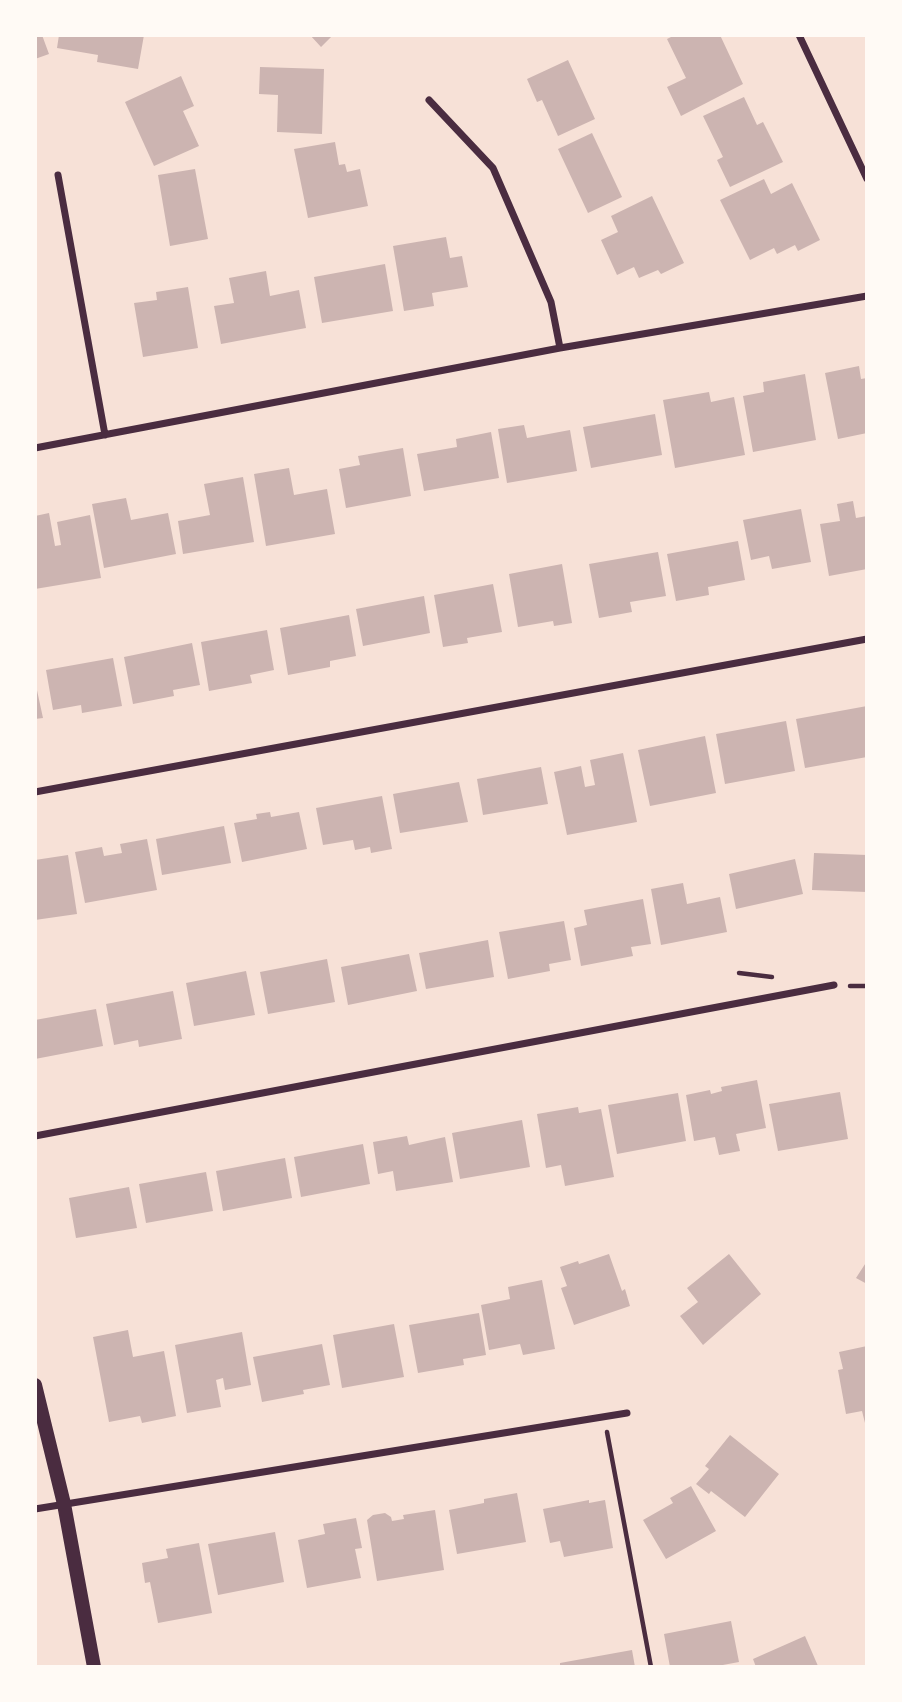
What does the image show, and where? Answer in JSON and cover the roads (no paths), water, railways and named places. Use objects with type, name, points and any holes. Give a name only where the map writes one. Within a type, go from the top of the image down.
[{"type":"main road","points":[[35,1385],[64,1504],[94,1667]]},
{"type":"street","points":[[799,35],[867,179]]},
{"type":"street","points":[[429,100],[493,168],[551,302],[560,348]]},
{"type":"street","points":[[58,175],[105,435]]},
{"type":"street","points":[[35,448],[560,348],[867,296]]},
{"type":"street","points":[[35,792],[867,639]]},
{"type":"street","points":[[35,1136],[834,985]]},
{"type":"street","points":[[35,1509],[628,1413]]}]
